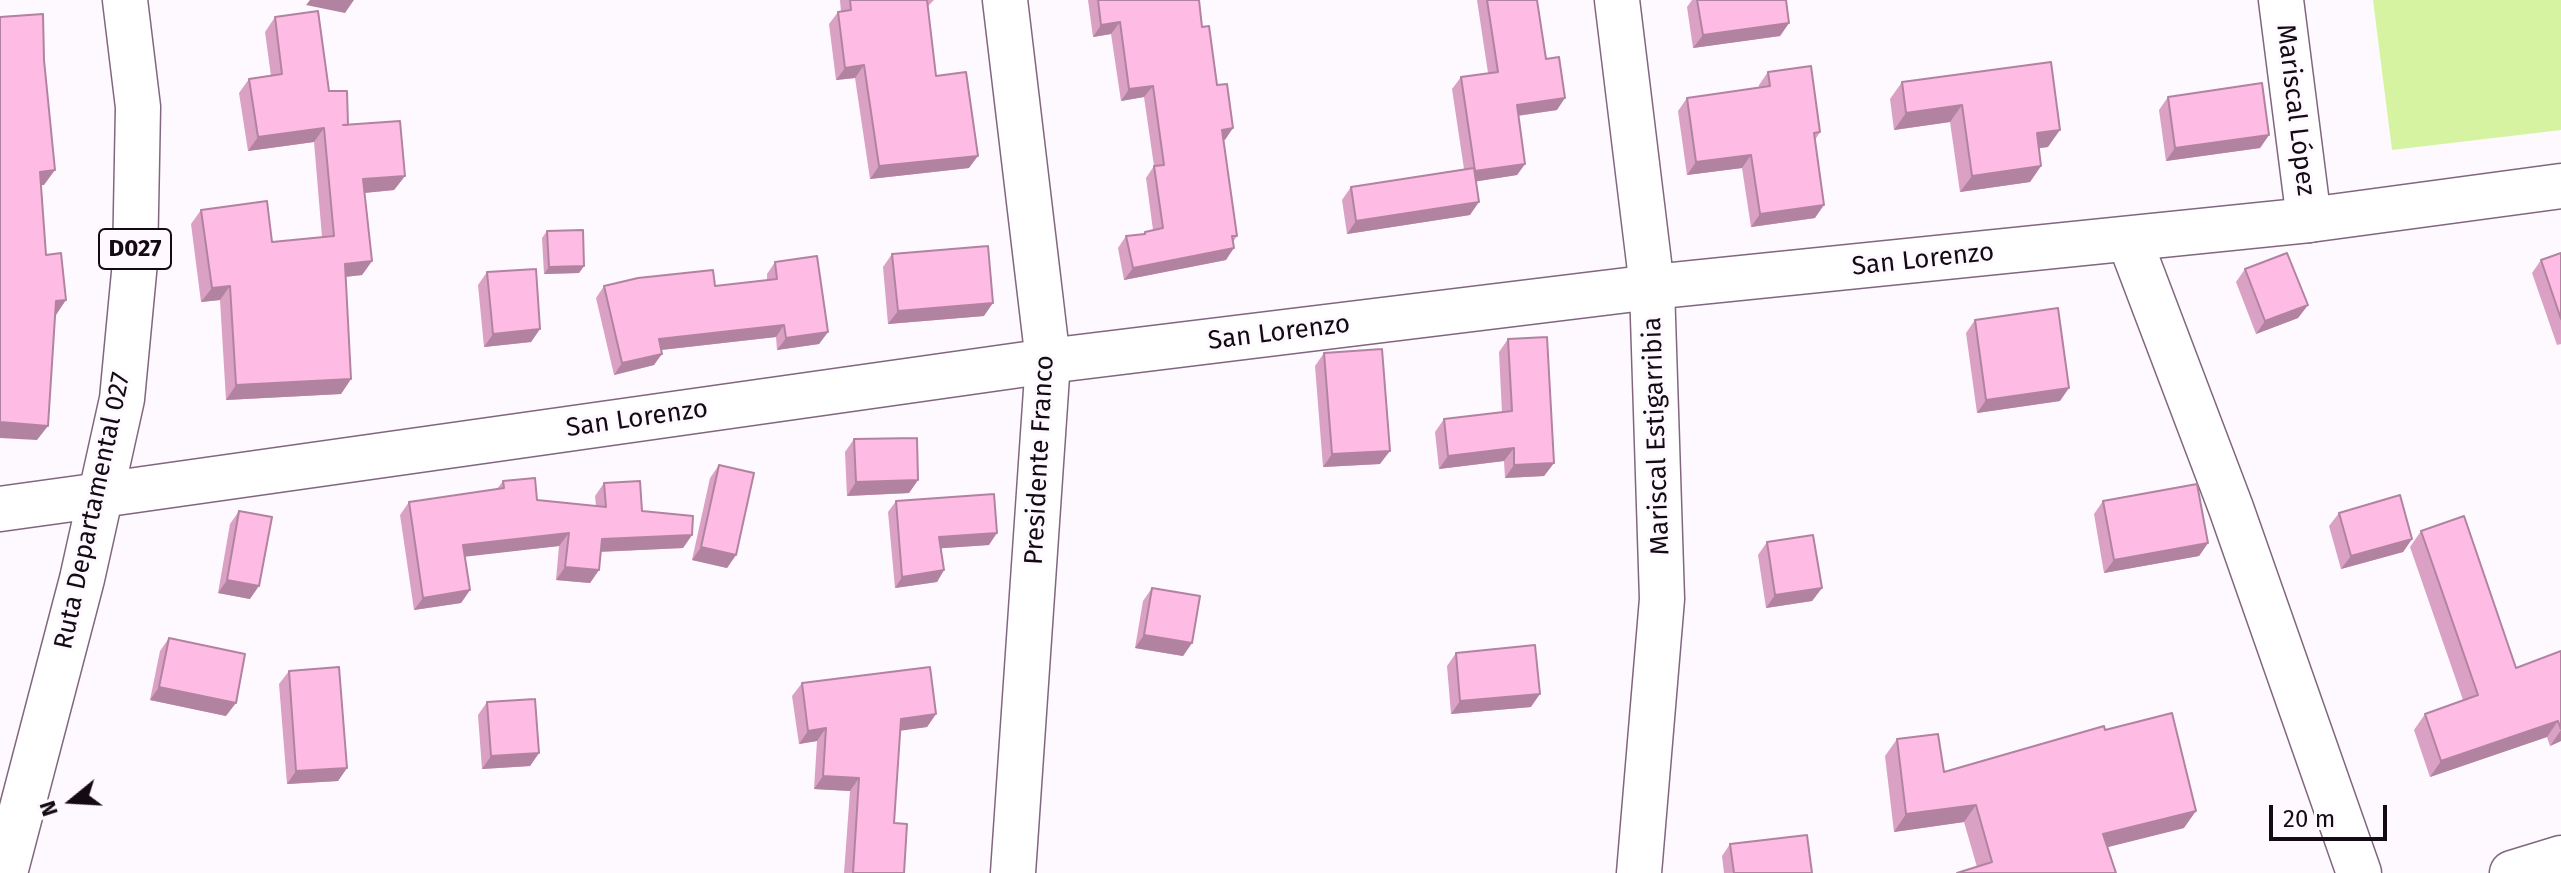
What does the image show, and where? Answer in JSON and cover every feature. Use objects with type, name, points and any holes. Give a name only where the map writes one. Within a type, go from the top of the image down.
[{"type":"street","name":"Ruta Departamental 027","points":[[5,873],[101,495],[122,399],[135,262],[138,107],[125,0]]},
{"type":"street","name":"Presidente Franco","points":[[1005,0],[1048,361],[1013,873]]},
{"type":"street","name":"Mariscal Estigarribia","points":[[1617,0],[1652,287],[1662,599],[1639,873]]},
{"type":"street","name":"Mariscal López","points":[[2281,0],[2309,220]]},
{"type":"street","name":"San Lorenzo","points":[[0,509],[1048,361],[1652,287],[2309,220],[2561,186]]},
{"type":"street","points":[[2129,239],[2231,508],[2359,873]]},
{"type":"street","points":[[2512,873],[2561,858]]},
{"type":"green space","points":[[2373,0],[2561,0],[2561,130],[2392,150]]},
{"type":"building","points":[[850,0],[927,0],[936,76],[966,72],[978,156],[879,166],[864,65],[845,68],[838,12],[851,10]]},
{"type":"building","points":[[1098,0],[1199,0],[1202,27],[1209,26],[1217,85],[1227,84],[1233,128],[1222,130],[1237,236],[1232,236],[1234,248],[1133,268],[1126,236],[1163,228],[1154,166],[1164,165],[1153,86],[1129,89],[1120,22],[1101,25]]},
{"type":"building","points":[[1487,0],[1537,0],[1546,59],[1559,57],[1565,98],[1517,105],[1525,164],[1475,171],[1461,77],[1498,72]]},
{"type":"building","points":[[1697,0],[1786,0],[1789,23],[1703,35]]},
{"type":"building","points":[[318,11],[329,91],[347,91],[348,125],[400,121],[405,176],[363,179],[372,261],[345,264],[351,379],[236,385],[230,286],[212,288],[201,210],[267,201],[272,242],[334,236],[324,128],[258,137],[249,79],[282,74],[275,17]]},
{"type":"building","points":[[43,14],[44,60],[55,170],[40,172],[46,255],[61,253],[66,300],[56,301],[48,426],[0,422],[0,17]]},
{"type":"building","points":[[2051,62],[2060,130],[2037,133],[2041,166],[1972,176],[1962,105],[1906,113],[1902,82]]},
{"type":"building","points":[[1811,66],[1820,132],[1814,133],[1824,205],[1760,214],[1751,155],[1696,162],[1687,98],[1770,86],[1768,72]]},
{"type":"building","points":[[2262,83],[2269,135],[2175,148],[2168,97]]},
{"type":"building","points":[[1474,168],[1479,202],[1356,221],[1351,187]]},
{"type":"building","points":[[583,230],[584,266],[549,267],[547,231]]},
{"type":"building","points":[[988,246],[993,303],[898,311],[892,254]]},
{"type":"building","points":[[2287,253],[2308,305],[2265,321],[2245,269]]},
{"type":"building","points":[[2561,253],[2561,319],[2541,260]]},
{"type":"building","points":[[817,256],[828,332],[786,338],[784,325],[659,339],[662,354],[622,363],[604,286],[638,278],[713,270],[715,286],[777,279],[775,262]]},
{"type":"building","points":[[536,269],[540,329],[493,334],[487,272]]},
{"type":"building","points":[[2058,308],[2069,388],[1986,400],[1975,320]]},
{"type":"building","points":[[1547,337],[1554,463],[1514,465],[1514,448],[1448,456],[1444,419],[1512,411],[1508,339]]},
{"type":"building","points":[[1382,349],[1390,451],[1332,454],[1324,353]]},
{"type":"building","points":[[917,438],[918,480],[856,482],[854,439]]},
{"type":"building","points":[[719,465],[754,473],[736,555],[701,547]]},
{"type":"building","points":[[535,478],[537,500],[606,507],[604,483],[640,481],[642,511],[693,516],[692,535],[602,539],[599,570],[565,567],[569,533],[463,545],[470,590],[423,598],[409,502],[504,488],[503,481]]},
{"type":"building","points":[[2197,484],[2208,543],[2114,560],[2103,501]]},
{"type":"building","points":[[994,494],[997,533],[939,537],[944,570],[902,577],[896,501]]},
{"type":"building","points":[[2400,495],[2412,539],[2351,556],[2339,513]]},
{"type":"building","points":[[239,511],[272,517],[259,586],[227,580]]},
{"type":"building","points":[[2464,516],[2516,668],[2561,651],[2561,729],[2558,721],[2441,761],[2425,714],[2478,695],[2421,531]]},
{"type":"building","points":[[1813,535],[1822,588],[1775,595],[1767,542]]},
{"type":"building","points":[[1152,588],[1200,596],[1192,643],[1144,635]]},
{"type":"building","points":[[169,638],[245,654],[236,703],[159,687]]},
{"type":"building","points":[[1535,645],[1540,694],[1460,701],[1456,653]]},
{"type":"building","points":[[339,667],[347,768],[296,771],[289,671]]},
{"type":"building","points":[[930,667],[936,714],[901,719],[894,823],[907,824],[904,873],[853,873],[859,778],[823,776],[826,728],[808,731],[802,683]]},
{"type":"building","points":[[535,699],[539,753],[491,756],[487,702]]},
{"type":"building","points":[[2172,713],[2196,811],[2103,834],[2116,873],[1957,873],[1992,862],[1976,805],[1906,814],[1897,739],[1938,734],[1944,772],[2104,726],[2105,730]]},
{"type":"building","points":[[1807,835],[1812,873],[1734,873],[1730,844]]}]
